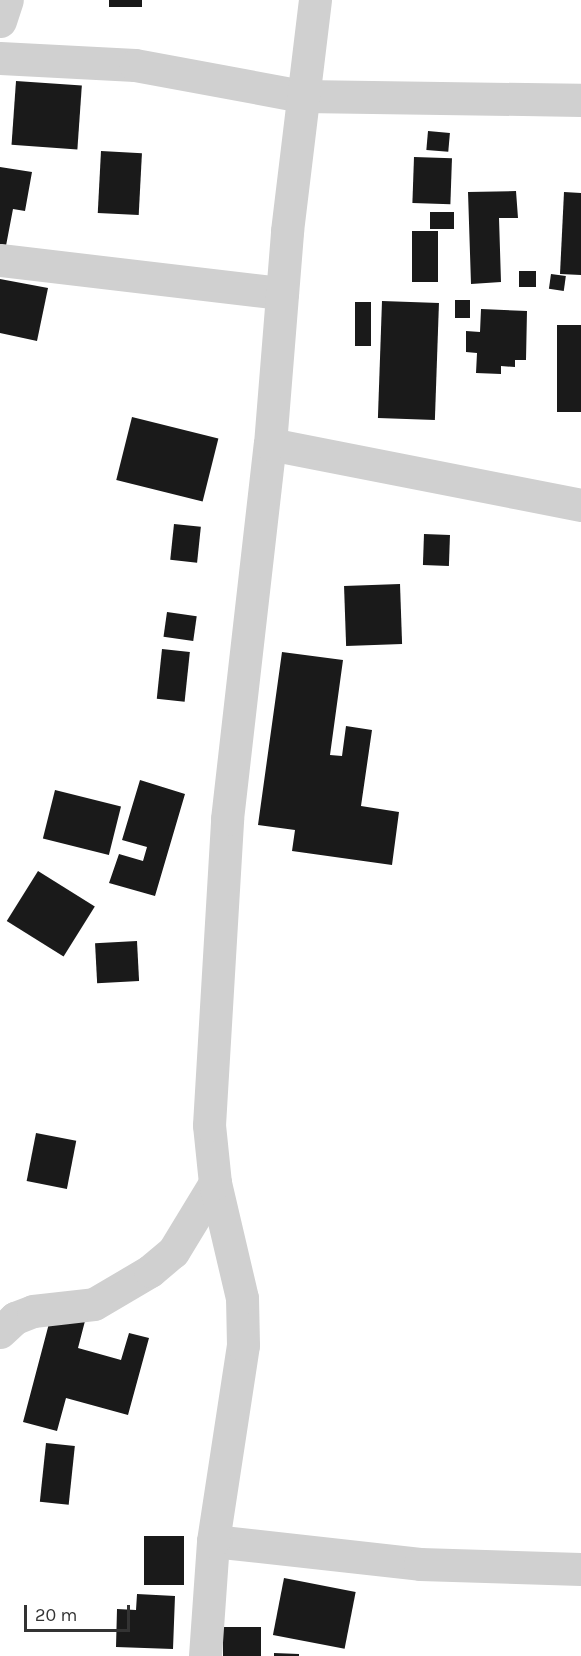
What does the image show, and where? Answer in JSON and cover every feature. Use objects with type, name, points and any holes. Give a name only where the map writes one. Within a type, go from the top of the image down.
[{"type":"street","points":[[0,21],[7,0]]},
{"type":"street","points":[[205,1656],[213,1541],[243,1345],[242,1298],[215,1183],[209,1125],[227,819],[270,444],[282,293],[315,0]]},
{"type":"street","points":[[0,58],[135,65],[303,96],[581,100]]},
{"type":"street","points":[[0,260],[282,293]]},
{"type":"street","points":[[270,444],[581,505]]},
{"type":"street","points":[[0,1332],[15,1318],[33,1311],[94,1304],[150,1272],[178,1244],[215,1183]]},
{"type":"street","points":[[213,1541],[420,1564],[581,1569]]},
{"type":"building","points":[[109,0],[142,0],[142,7],[109,7]]},
{"type":"building","points":[[16,81],[82,86],[77,149],[12,145]]},
{"type":"building","points":[[428,131],[450,133],[448,152],[426,150]]},
{"type":"building","points":[[101,151],[142,153],[139,215],[98,213]]},
{"type":"building","points":[[414,157],[452,158],[450,204],[412,203]]},
{"type":"building","points":[[0,167],[32,172],[25,211],[13,209],[5,251],[0,250]]},
{"type":"building","points":[[516,191],[518,218],[499,218],[501,282],[471,284],[468,192]]},
{"type":"building","points":[[564,192],[581,193],[581,275],[560,274]]},
{"type":"building","points":[[430,212],[454,212],[454,229],[430,229]]},
{"type":"building","points":[[412,231],[438,231],[438,282],[412,282]]},
{"type":"building","points":[[519,271],[536,271],[536,287],[519,287]]},
{"type":"building","points":[[551,274],[566,276],[564,291],[549,289]]},
{"type":"building","points":[[0,279],[48,288],[37,341],[0,333]]},
{"type":"building","points":[[455,300],[470,300],[470,318],[455,318]]},
{"type":"building","points":[[382,301],[439,303],[435,420],[378,418]]},
{"type":"building","points":[[355,302],[371,302],[371,346],[355,346]]},
{"type":"building","points":[[481,309],[527,311],[526,360],[515,360],[515,367],[501,366],[501,374],[476,373],[477,353],[466,352],[466,331],[480,332]]},
{"type":"building","points":[[557,325],[581,325],[581,412],[557,412]]},
{"type":"building","points":[[132,417],[218,439],[203,502],[116,480]]},
{"type":"building","points":[[174,524],[201,527],[197,563],[170,560]]},
{"type":"building","points":[[424,534],[450,535],[449,566],[423,565]]},
{"type":"building","points":[[400,584],[402,644],[346,646],[344,586]]},
{"type":"building","points":[[167,612],[197,616],[193,641],[164,637]]},
{"type":"building","points":[[162,649],[190,652],[185,702],[157,699]]},
{"type":"building","points":[[282,652],[343,660],[330,755],[342,756],[346,726],[372,730],[361,806],[399,812],[392,865],[292,851],[295,830],[258,825]]},
{"type":"building","points":[[140,780],[185,794],[155,896],[109,883],[119,854],[143,861],[147,847],[122,840]]},
{"type":"building","points":[[55,790],[121,806],[109,855],[43,839]]},
{"type":"building","points":[[38,871],[95,907],[64,957],[7,921]]},
{"type":"building","points":[[137,941],[139,981],[97,983],[95,943]]},
{"type":"building","points":[[36,1133],[76,1141],[67,1189],[27,1181]]},
{"type":"building","points":[[52,1312],[85,1321],[78,1348],[121,1360],[129,1333],[149,1338],[128,1415],[66,1398],[57,1431],[23,1422]]},
{"type":"building","points":[[46,1443],[75,1446],[69,1505],[40,1502]]},
{"type":"building","points":[[144,1536],[184,1536],[184,1585],[144,1585]]},
{"type":"building","points":[[284,1578],[356,1592],[345,1649],[273,1635]]},
{"type":"building","points":[[137,1594],[175,1596],[173,1649],[116,1647],[117,1609],[136,1610]]},
{"type":"building","points":[[223,1627],[261,1627],[261,1656],[223,1656]]},
{"type":"building","points":[[274,1653],[299,1654],[299,1656],[274,1656]]}]
